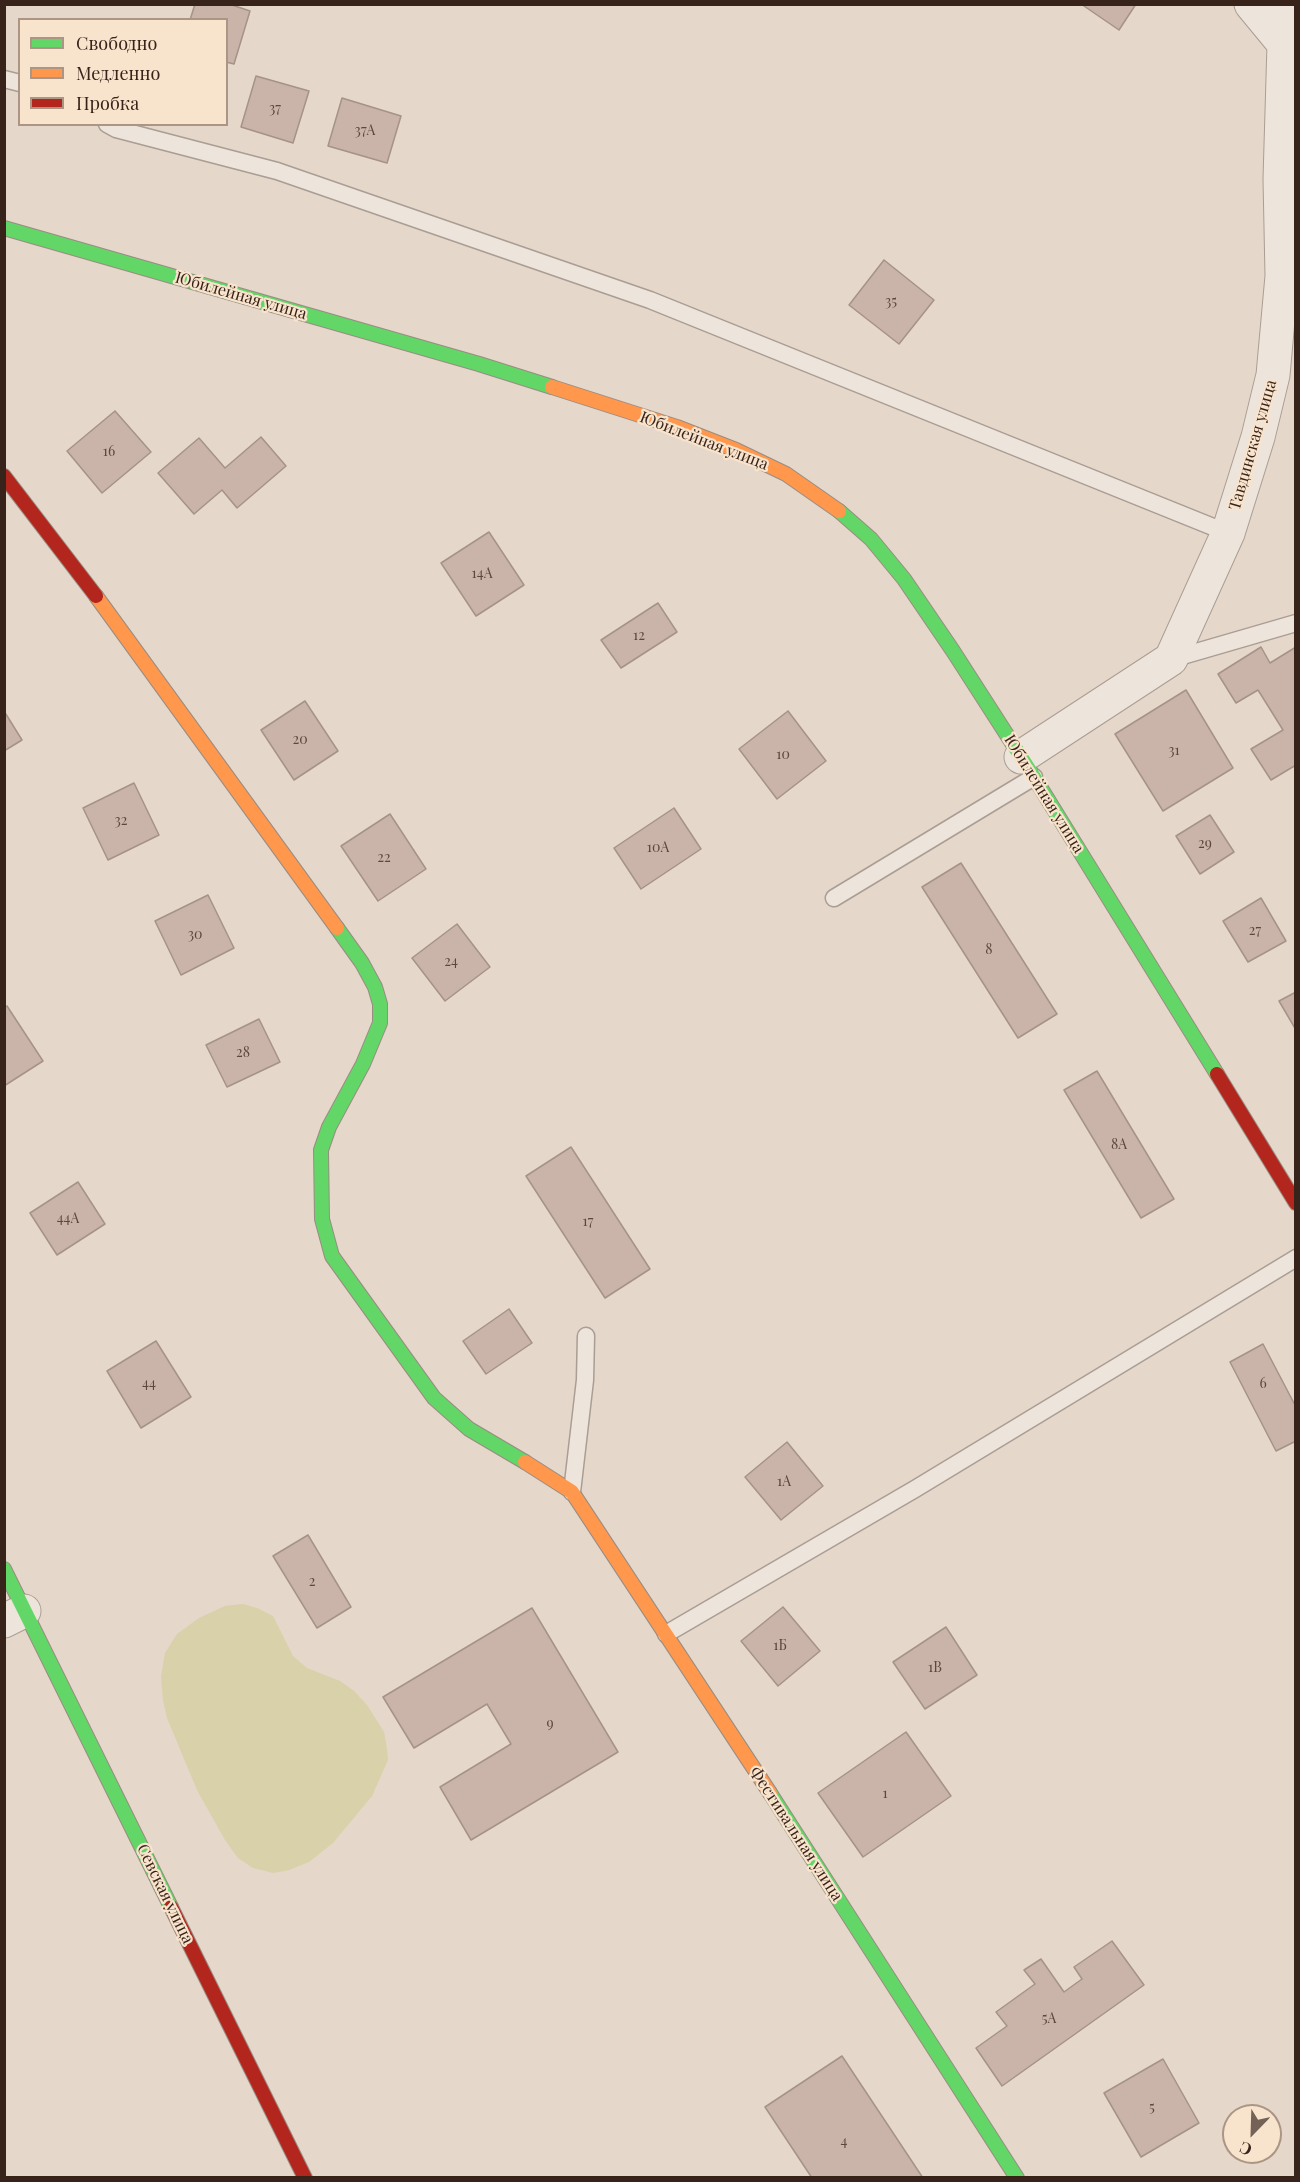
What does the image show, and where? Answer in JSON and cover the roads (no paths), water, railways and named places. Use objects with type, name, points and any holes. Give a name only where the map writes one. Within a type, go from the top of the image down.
[{"type":"street","points":[[1251,4],[1284,44]]},
{"type":"street","name":"Тавдинская улица","points":[[1171,659],[1228,533],[1258,437],[1286,333],[1280,178],[1284,44],[1289,4]]},
{"type":"street","name":"Юбилейная улица","points":[[4,228],[490,368],[677,427],[736,450],[786,474],[831,504],[871,539],[904,579],[1028,767],[1296,1203]]},
{"type":"street","points":[[4,476],[121,629],[362,963],[375,987],[380,1004],[380,1023],[363,1064],[328,1127],[321,1150],[322,1219],[332,1256],[434,1398],[469,1429],[572,1492]]},
{"type":"street","points":[[1028,767],[1171,659]]},
{"type":"street","name":"Фестивальная улица","points":[[572,1492],[1017,2178]]},
{"type":"street","name":"Севская улица","points":[[4,1569],[14,1616],[305,2178]]},
{"type":"lane","points":[[111,126],[277,171],[650,300],[1228,533]]},
{"type":"lane","points":[[1171,659],[1296,623]]},
{"type":"lane","points":[[834,898],[1028,767]]},
{"type":"lane","points":[[666,1634],[915,1489],[1296,1258]]},
{"type":"lane","points":[[572,1492],[585,1380],[586,1336]]}]
